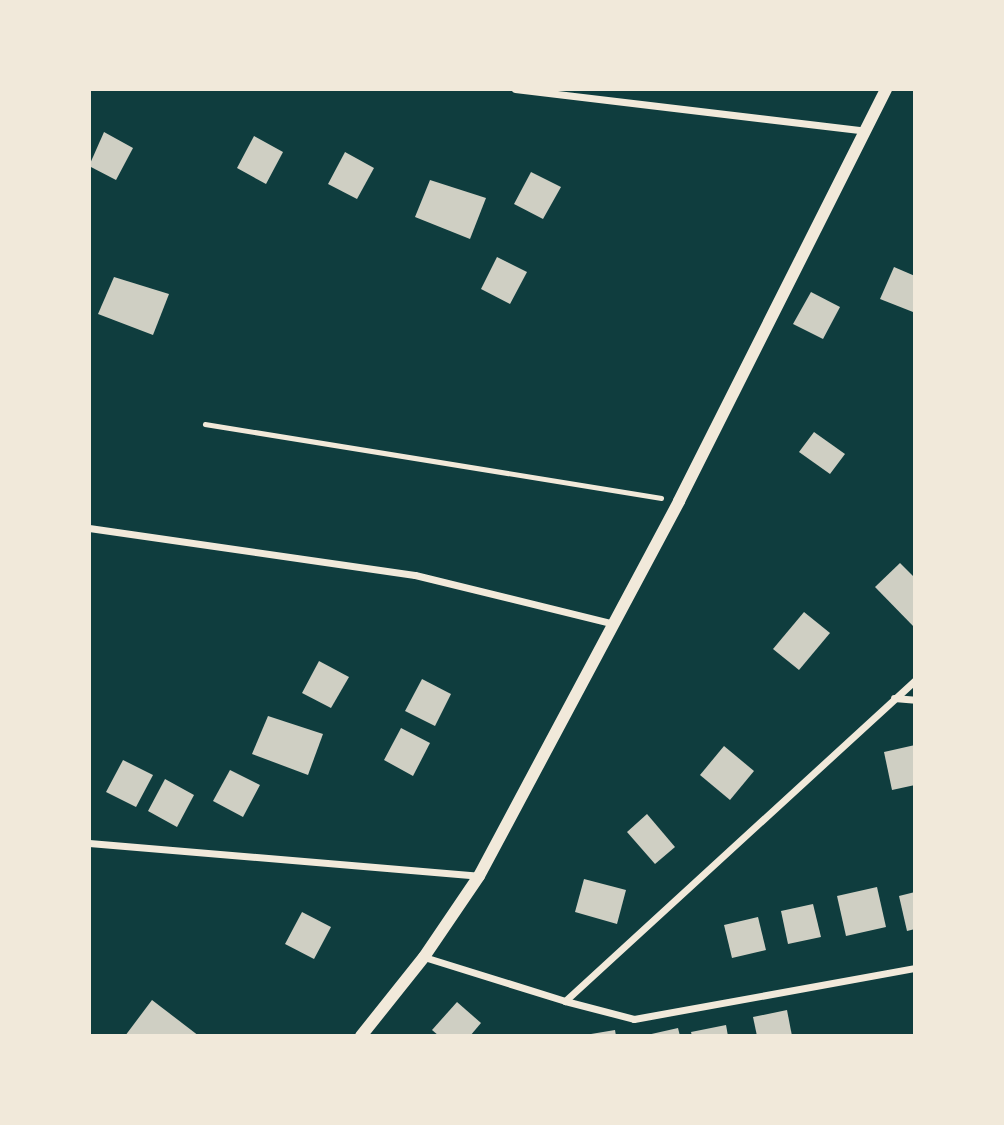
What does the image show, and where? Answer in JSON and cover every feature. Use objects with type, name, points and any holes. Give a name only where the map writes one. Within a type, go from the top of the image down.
[{"type":"street","points":[[515,89],[864,131]]},
{"type":"street","points":[[361,1036],[424,957],[479,876],[679,501],[886,89]]},
{"type":"street","points":[[89,528],[415,575],[614,624]]},
{"type":"street","points":[[565,1001],[915,680]]},
{"type":"street","points":[[894,698],[915,700]]},
{"type":"street","points":[[89,843],[479,876]]},
{"type":"street","points":[[424,957],[634,1020],[915,968]]},
{"type":"path","points":[[205,424],[679,501]]},
{"type":"building","points":[[104,132],[133,148],[116,180],[89,166]]},
{"type":"building","points":[[254,136],[283,152],[266,184],[237,168]]},
{"type":"building","points":[[345,152],[374,168],[357,199],[328,184]]},
{"type":"building","points":[[531,172],[561,187],[543,219],[514,204]]},
{"type":"building","points":[[430,180],[486,198],[470,239],[415,217]]},
{"type":"building","points":[[497,257],[527,272],[510,304],[481,289]]},
{"type":"building","points":[[894,267],[915,276],[913,312],[880,299]]},
{"type":"building","points":[[114,277],[169,294],[153,335],[98,314]]},
{"type":"building","points":[[811,292],[840,307],[823,339],[793,324]]},
{"type":"building","points":[[814,432],[845,454],[830,474],[799,452]]},
{"type":"building","points":[[900,563],[915,578],[915,628],[875,587]]},
{"type":"building","points":[[804,612],[830,633],[799,670],[773,649]]},
{"type":"building","points":[[319,661],[349,677],[331,708],[302,693]]},
{"type":"building","points":[[422,679],[451,694],[435,726],[405,711]]},
{"type":"building","points":[[268,716],[323,734],[308,775],[252,754]]},
{"type":"building","points":[[401,728],[430,743],[413,776],[384,760]]},
{"type":"building","points":[[915,745],[915,785],[892,790],[884,752]]},
{"type":"building","points":[[724,746],[754,771],[730,800],[700,775]]},
{"type":"building","points":[[123,760],[153,775],[136,807],[106,792]]},
{"type":"building","points":[[230,770],[260,785],[243,817],[213,801]]},
{"type":"building","points":[[165,779],[194,795],[177,827],[148,811]]},
{"type":"building","points":[[647,814],[675,847],[655,864],[627,832]]},
{"type":"building","points":[[584,879],[626,890],[617,924],[575,912]]},
{"type":"building","points":[[877,887],[886,927],[846,936],[837,896]]},
{"type":"building","points":[[915,892],[915,929],[907,931],[899,896]]},
{"type":"building","points":[[813,904],[821,937],[788,944],[781,911]]},
{"type":"building","points":[[302,912],[331,927],[314,959],[285,944]]},
{"type":"building","points":[[758,917],[766,950],[732,958],[724,925]]},
{"type":"building","points":[[152,1000],[199,1036],[125,1036]]},
{"type":"building","points":[[457,1002],[481,1023],[470,1036],[439,1036],[432,1030]]},
{"type":"building","points":[[787,1010],[792,1036],[757,1036],[753,1017]]},
{"type":"building","points":[[726,1025],[728,1036],[692,1036],[691,1032]]},
{"type":"building","points":[[678,1028],[680,1036],[647,1036],[647,1035]]},
{"type":"building","points":[[615,1030],[616,1036],[591,1036],[591,1034]]}]
